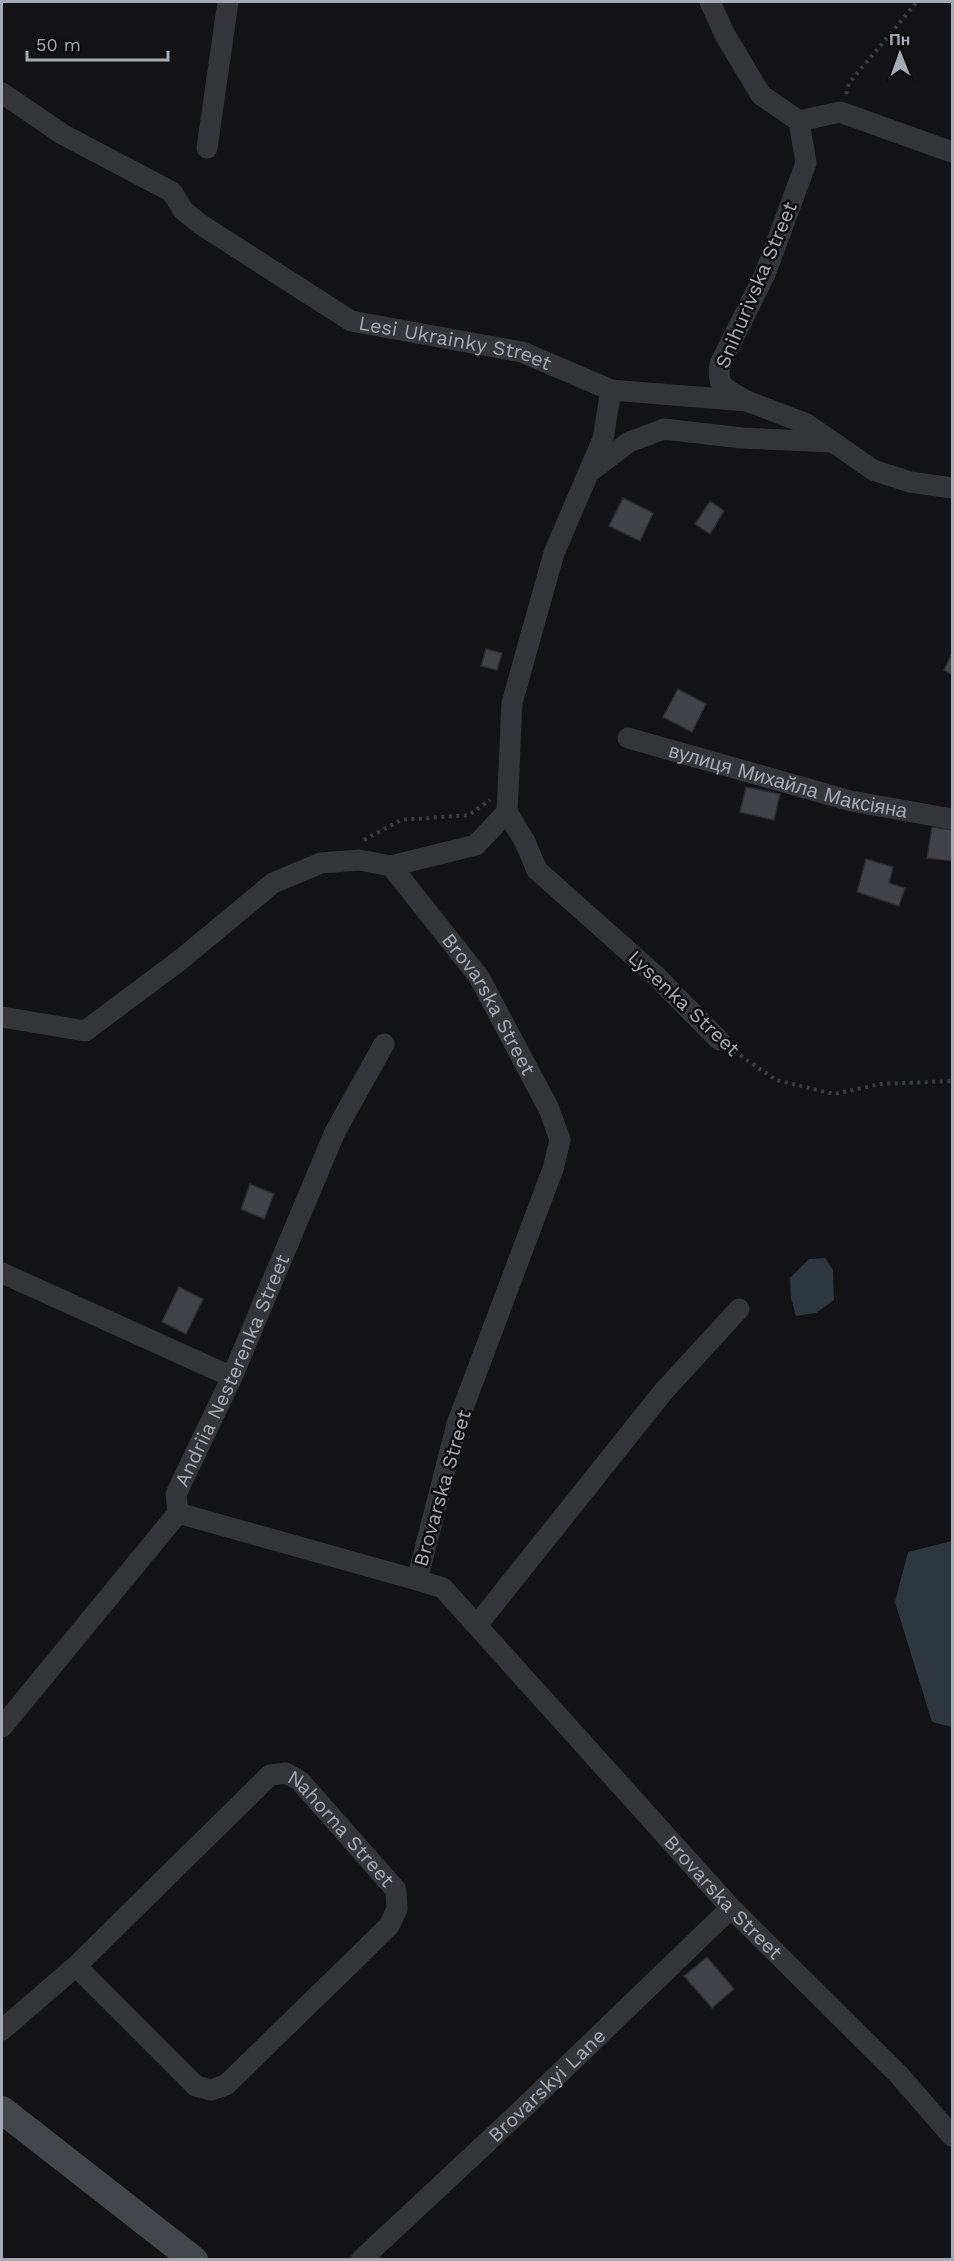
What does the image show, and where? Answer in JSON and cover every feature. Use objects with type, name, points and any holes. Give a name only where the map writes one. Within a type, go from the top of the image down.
[{"type":"street","points":[[207,147],[228,2]]},
{"type":"street","points":[[710,2],[725,35],[761,95],[799,122],[840,112],[952,152]]},
{"type":"street","name":"Lesi Ukrainky Street","points":[[2,93],[62,134],[172,192],[183,210],[200,224],[351,321],[522,352],[611,390],[747,401],[807,424],[873,470],[910,482],[952,488]]},
{"type":"street","name":"Snihurivska Street","points":[[747,401],[722,387],[718,376],[720,364],[765,274],[806,163],[799,122]]},
{"type":"street","points":[[2,1017],[85,1031],[179,961],[273,883],[321,863],[359,861],[391,866],[476,845],[507,812],[512,703],[554,553],[603,439],[611,390]]},
{"type":"street","points":[[588,474],[629,442],[664,429],[742,438],[832,442]]},
{"type":"street","name":"вулиця Михайла Максіяна","points":[[628,738],[851,801],[952,817]]},
{"type":"street","name":"Lysenka Street","points":[[507,812],[525,842],[537,870],[655,975],[719,1040]]},
{"type":"street","name":"Brovarska Street","points":[[391,866],[479,977],[549,1109],[560,1140],[553,1169],[457,1424],[417,1580]]},
{"type":"street","name":"Andriia Nesterenka Street","points":[[2,1727],[178,1513],[176,1494],[232,1377],[334,1132],[384,1044]]},
{"type":"street","points":[[2,1273],[232,1377]]},
{"type":"street","points":[[477,1625],[663,1392],[738,1310]]},
{"type":"street","name":"Brovarska Street","points":[[178,1513],[443,1588],[731,1908],[898,2075],[952,2136]]},
{"type":"street","name":"Nahorna Street","points":[[2,2030],[76,1966],[270,1775],[286,1773],[300,1780],[396,1890],[397,1909],[389,1926],[226,2085],[211,2090],[196,2086],[76,1966]]},
{"type":"street","name":"Brovarskyi Lane","points":[[361,2259],[513,2118],[731,1908]]},
{"type":"street","points":[[2,2110],[194,2259]]},
{"type":"path","points":[[840,112],[849,84],[916,2]]},
{"type":"path","points":[[361,842],[401,820],[469,815],[507,787]]},
{"type":"path","name":"Lysenka Street","points":[[719,1040],[776,1080],[834,1094],[881,1084],[952,1081]]},
{"type":"shaded area","points":[[825,1258],[833,1270],[834,1300],[816,1313],[796,1316],[791,1298],[790,1278],[809,1259]]},
{"type":"shaded area","points":[[952,1541],[952,1727],[932,1722],[895,1602],[908,1552]]},
{"type":"building","points":[[623,498],[653,513],[640,541],[609,526]]},
{"type":"building","points":[[710,501],[724,511],[710,534],[695,524]]},
{"type":"building","points":[[486,649],[502,653],[497,670],[481,666]]},
{"type":"building","points":[[952,653],[952,675],[944,670]]},
{"type":"building","points":[[678,689],[706,704],[692,732],[663,717]]},
{"type":"building","points":[[746,787],[780,794],[774,820],[740,812]]},
{"type":"building","points":[[932,827],[952,830],[952,861],[927,858]]},
{"type":"building","points":[[866,859],[893,867],[889,883],[905,888],[899,906],[857,892]]},
{"type":"building","points":[[250,1184],[274,1194],[264,1219],[241,1209]]},
{"type":"building","points":[[179,1287],[203,1299],[186,1334],[162,1322]]},
{"type":"building","points":[[707,1957],[734,1989],[712,2008],[684,1976]]}]
